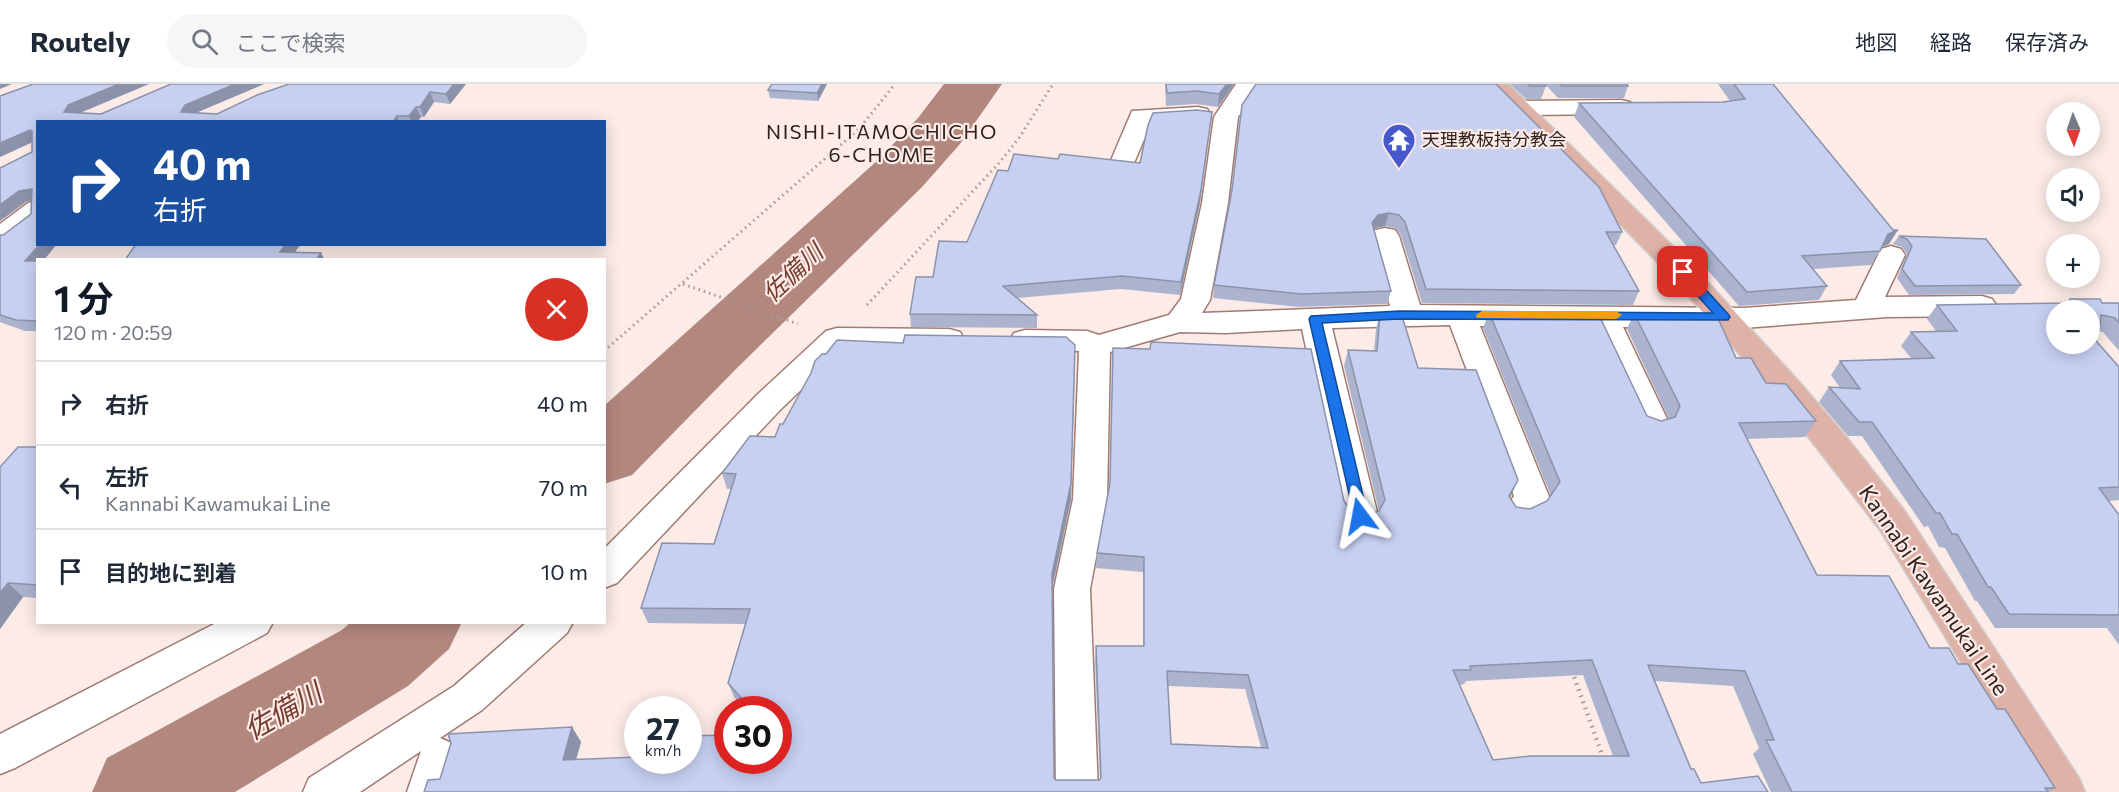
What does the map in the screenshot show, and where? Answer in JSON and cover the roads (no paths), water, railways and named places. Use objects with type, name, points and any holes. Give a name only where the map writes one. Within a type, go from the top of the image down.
[{"type":"main road","name":"Kannabi Kawamukai Line","points":[[1494,84],[1643,231],[1791,393],[1892,520],[2064,792]]},
{"type":"street","points":[[1180,322],[1195,300],[1215,203],[1226,117],[1248,84]]},
{"type":"street","points":[[1518,108],[1647,107]]},
{"type":"street","points":[[1122,165],[1141,116],[1196,113],[1226,117]]},
{"type":"street","points":[[0,237],[36,210]]},
{"type":"street","points":[[1385,236],[1408,315]]},
{"type":"street","points":[[1869,308],[1871,294],[1891,255]]},
{"type":"street","points":[[606,571],[770,401],[822,333],[986,340],[1087,341],[1095,346],[1180,322],[1226,323],[1408,315],[1724,317],[1869,308],[2007,306]]},
{"type":"street","points":[[1461,315],[1533,499],[1521,511]]},
{"type":"street","points":[[1602,315],[1653,423]]},
{"type":"street","points":[[1315,319],[1360,516]]},
{"type":"street","points":[[1077,792],[1072,589],[1090,499],[1095,346]]},
{"type":"street","points":[[0,755],[250,624]]},
{"type":"street","points":[[324,792],[468,698],[552,624]]},
{"type":"waterway","name":"佐備川","points":[[606,452],[709,352],[900,174],[939,131],[973,84]]},
{"type":"waterway","name":"佐備川","points":[[143,792],[375,658],[415,624]]},
{"type":"place","name":"天理教板持分教会","points":[[1399,169]]},
{"type":"district","name":"NISHI-ITAMOCHICHO 6-CHOME","points":[[882,144]]}]
